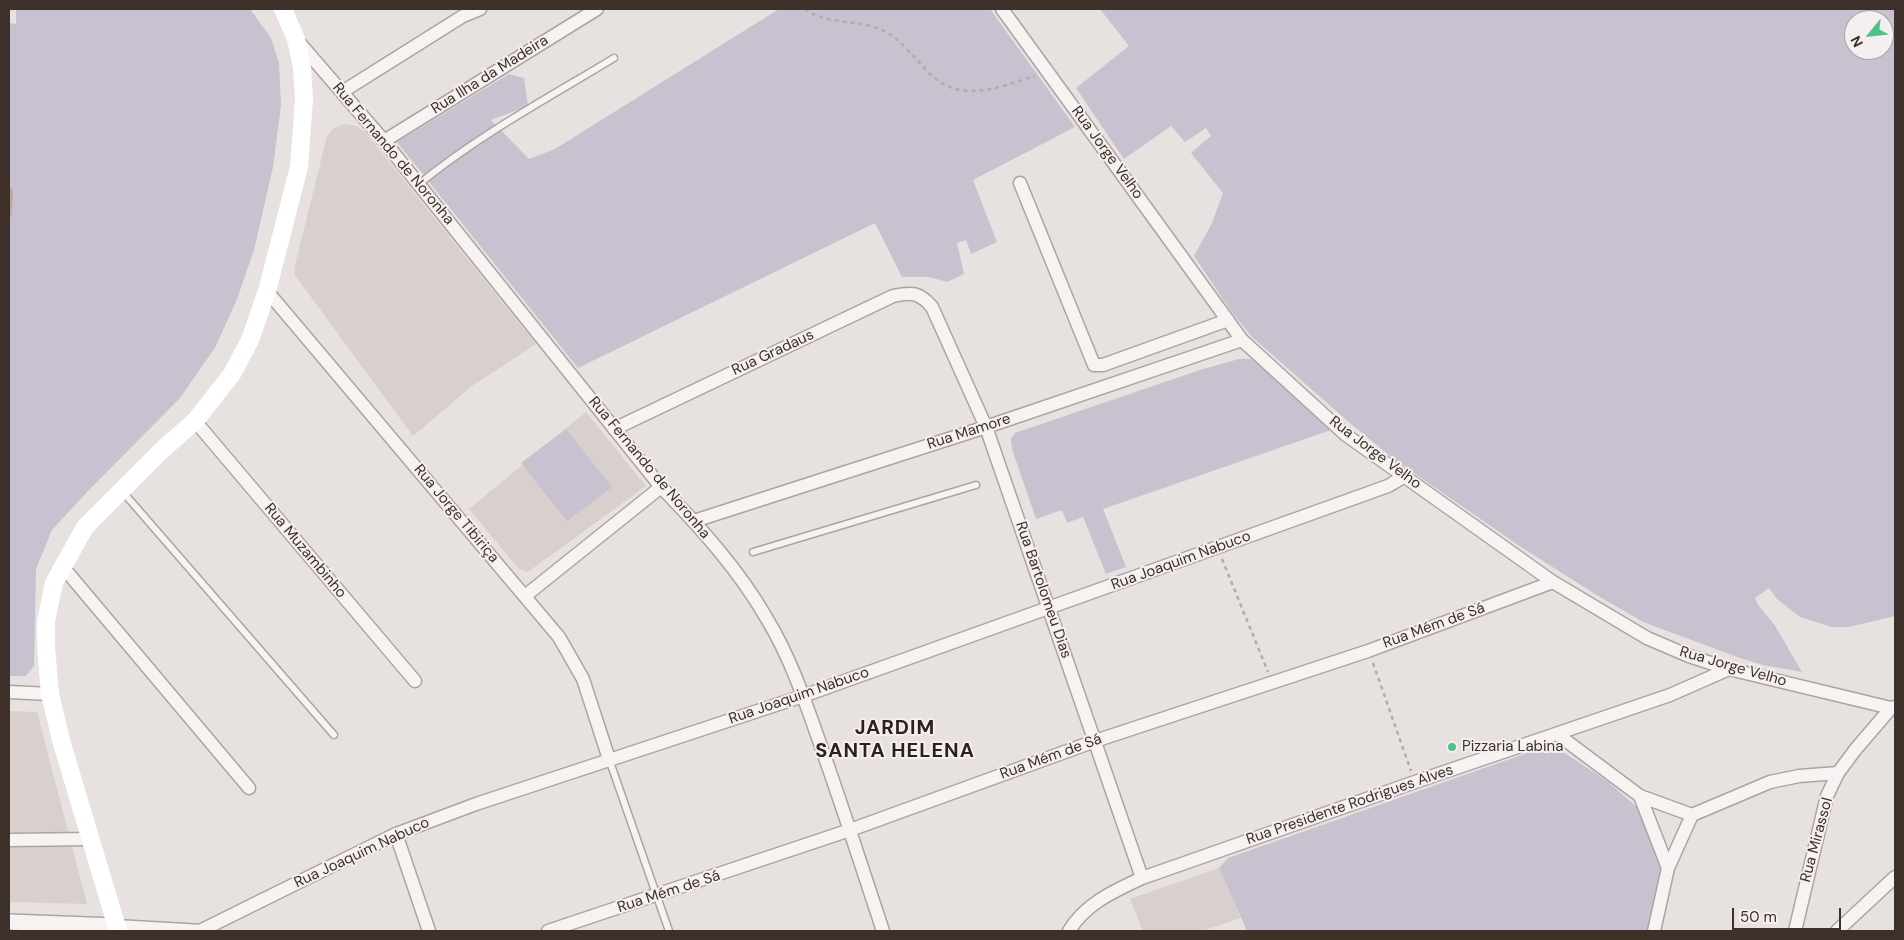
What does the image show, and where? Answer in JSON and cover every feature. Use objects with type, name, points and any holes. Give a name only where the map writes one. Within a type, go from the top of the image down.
[{"type":"main road","points":[[117,929],[61,740],[50,694],[46,621],[54,583],[85,528],[195,421],[232,374],[250,340],[267,291],[299,167],[304,100],[302,68],[296,39],[283,9]]},
{"type":"street","points":[[342,92],[467,12],[480,9]]},
{"type":"street","name":"Rua Ilha da Madeira","points":[[384,142],[596,9]]},
{"type":"street","name":"Rua Jorge Velho","points":[[1002,9],[1242,340],[1346,436],[1553,582],[1647,638],[1689,656],[1729,669],[1893,708]]},
{"type":"street","name":"Rua Fernando de Noronha","points":[[296,39],[419,184],[660,487],[694,521],[753,595],[769,621],[803,696],[883,931]]},
{"type":"street","points":[[1020,183],[1094,365],[1103,365],[1228,320]]},
{"type":"street","name":"Rua Jorge Tibiriça","points":[[267,291],[558,637],[573,659],[583,679],[609,759]]},
{"type":"street","name":"Rua Gradaus","points":[[614,428],[893,296],[916,294],[924,298],[932,307]]},
{"type":"street","name":"Rua Bartolomeu Dias","points":[[932,307],[986,427],[1142,878]]},
{"type":"street","name":"Rua Mamore","points":[[694,521],[986,427],[1242,340]]},
{"type":"street","name":"Rua Muzambinho","points":[[195,421],[415,681]]},
{"type":"street","name":"Rua Joaquim Nabuco","points":[[202,931],[396,834],[476,804],[803,696],[1050,609],[1388,486],[1405,476]]},
{"type":"street","points":[[525,596],[660,487]]},
{"type":"street","points":[[63,567],[249,788]]},
{"type":"street","name":"Rua Mém de Sá","points":[[548,931],[658,896],[850,830],[1095,741],[1368,650],[1553,582]]},
{"type":"street","name":"Rua Presidente Rodrigues Alves","points":[[1069,931],[1084,912],[1108,894],[1142,878],[1670,695],[1729,669]]},
{"type":"street","points":[[9,692],[50,694]]},
{"type":"street","name":"Rua Mirassol","points":[[1794,931],[1827,796],[1838,773],[1865,738],[1893,708]]},
{"type":"street","points":[[1556,734],[1640,796],[1692,815]]},
{"type":"street","points":[[1654,931],[1668,868],[1692,815],[1770,782],[1799,776],[1838,773]]},
{"type":"street","points":[[1640,796],[1668,868]]},
{"type":"street","points":[[396,834],[430,931]]},
{"type":"street","points":[[9,840],[91,839]]},
{"type":"street","points":[[1837,931],[1895,877]]},
{"type":"street","points":[[9,922],[117,929],[202,931]]},
{"type":"lane","points":[[419,184],[442,165],[488,135],[614,58]]},
{"type":"lane","points":[[753,552],[976,485]]},
{"type":"lane","points":[[122,490],[334,735]]},
{"type":"lane","points":[[609,759],[669,931]]},
{"type":"path","points":[[805,9],[832,20],[857,22],[883,30],[901,43],[937,80],[958,90],[988,91],[1049,72]]},
{"type":"path","points":[[1218,548],[1272,682]]},
{"type":"path","points":[[1368,650],[1415,782]]},
{"type":"shaded area","points":[[16,9],[250,9],[271,38],[279,63],[281,105],[273,167],[254,250],[237,299],[216,346],[180,398],[52,530],[36,569],[34,666],[26,676],[9,676],[9,23],[16,24]]},
{"type":"shaded area","points":[[779,9],[990,9],[1075,127],[973,180],[997,242],[971,254],[966,240],[957,243],[964,274],[947,282],[929,277],[902,277],[875,223],[578,368],[397,142],[509,74],[524,78],[528,106],[491,120],[529,159],[555,149]]},
{"type":"shaded area","points":[[1100,9],[1895,9],[1895,616],[1849,627],[1832,627],[1800,617],[1777,599],[1769,588],[1755,598],[1758,605],[1774,624],[1802,672],[1763,665],[1643,622],[1521,547],[1395,460],[1252,337],[1231,311],[1194,256],[1212,223],[1223,193],[1191,153],[1211,136],[1206,128],[1185,142],[1171,126],[1124,159],[1076,88],[1129,46]]},
{"type":"shaded area","points":[[345,124],[356,126],[365,132],[536,344],[472,386],[413,436],[294,274],[327,136],[334,128]]},
{"type":"shaded area","points":[[1239,359],[1258,361],[1331,430],[1103,509],[1126,567],[1106,574],[1083,517],[1067,523],[1062,510],[1036,519],[1012,449],[1011,439],[1015,433],[1203,369]]},
{"type":"shaded area","points":[[586,412],[646,486],[528,572],[519,569],[469,509]]},
{"type":"shaded area","points":[[566,429],[612,487],[567,521],[521,463]]},
{"type":"shaded area","points":[[9,711],[37,712],[87,904],[9,902]]},
{"type":"shaded area","points":[[1547,746],[1554,746],[1607,781],[1637,807],[1668,868],[1654,931],[1247,931],[1219,868],[1228,858]]},
{"type":"shaded area","points":[[1219,868],[1241,918],[1202,931],[1143,931],[1130,899]]},
{"type":"waterway","points":[[9,189],[11,192],[9,215]]},
{"type":"place","name":"Pizzaria Labina","points":[[1452,747]]},
{"type":"district","name":"JARDIM SANTA HELENA","points":[[895,740]]}]
